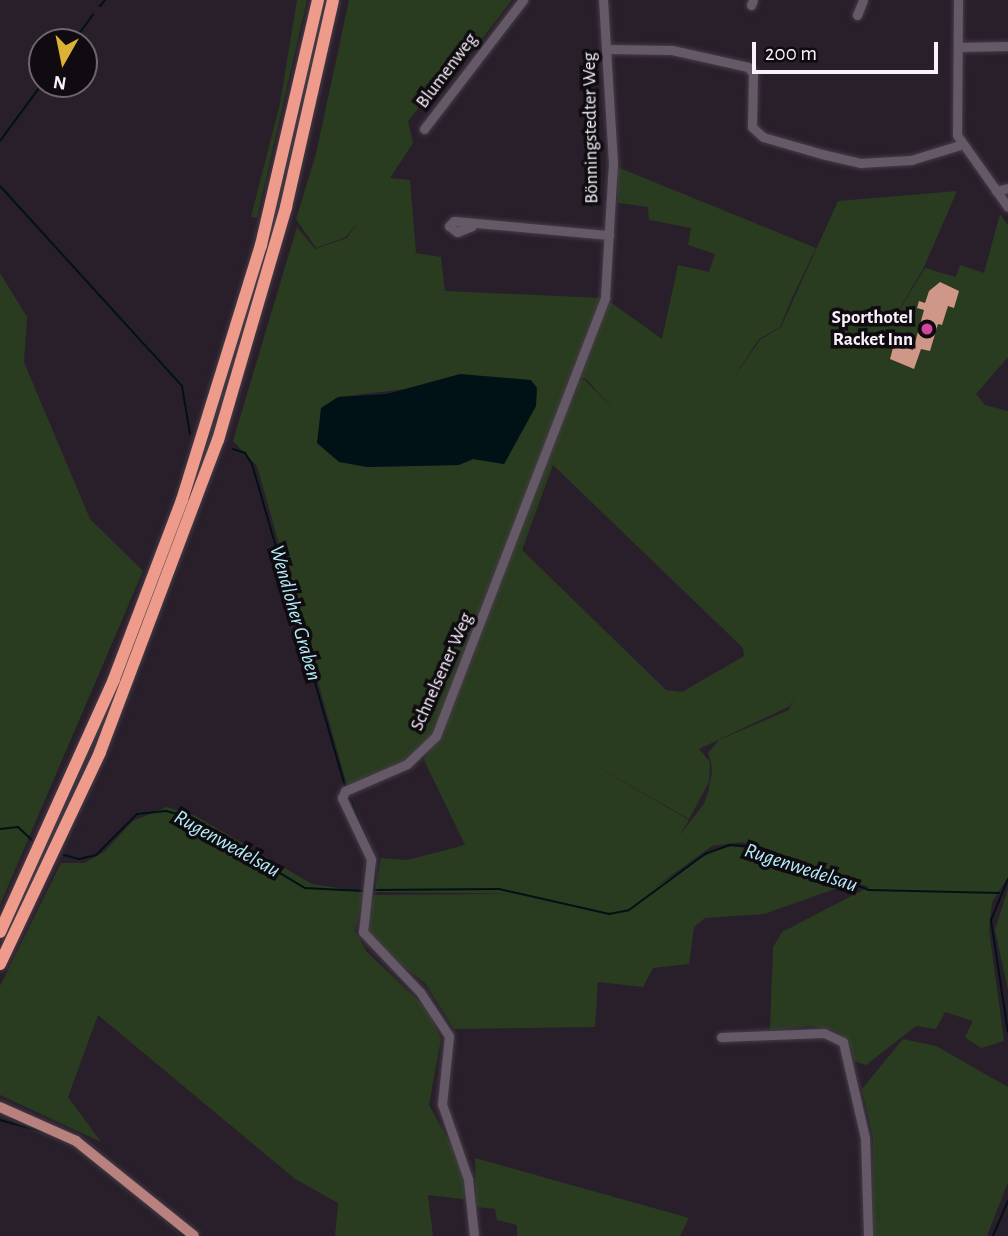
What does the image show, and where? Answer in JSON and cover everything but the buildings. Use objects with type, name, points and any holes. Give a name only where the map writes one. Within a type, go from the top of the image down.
[{"type":"highway","points":[[0,932],[110,690],[182,500],[261,245],[318,0]]},
{"type":"highway","points":[[0,964],[104,741],[209,465],[275,249],[333,0]]},
{"type":"main road","points":[[0,1107],[76,1141],[194,1236]]},
{"type":"street","name":"Blumenweg","points":[[424,129],[523,0]]},
{"type":"street","name":"Bönningstedter Weg","points":[[602,0],[613,163],[605,297]]},
{"type":"street","points":[[857,15],[863,0]]},
{"type":"street","points":[[958,0],[960,145],[1008,207]]},
{"type":"street","points":[[958,47],[1008,46]]},
{"type":"street","points":[[607,48],[672,50],[748,67],[754,73],[752,127],[763,137],[822,154],[860,163],[911,160],[960,145]]},
{"type":"street","points":[[996,191],[1008,188]]},
{"type":"street","points":[[472,226],[609,235]]},
{"type":"street","name":"Schnelsener Weg","points":[[474,1236],[468,1179],[442,1104],[449,1036],[420,992],[363,932],[371,859],[342,798],[345,791],[407,764],[436,736],[478,640],[605,297]]},
{"type":"street","points":[[720,1037],[824,1033],[843,1042],[865,1139],[868,1236]]},
{"type":"green space","points":[[297,0],[307,0],[257,218],[251,217],[280,103]]},
{"type":"green space","points":[[349,0],[512,0],[430,107],[418,109],[408,121],[413,143],[390,178],[410,180],[416,253],[441,257],[445,291],[603,298],[574,379],[585,380],[615,411],[586,379],[576,378],[606,299],[662,339],[678,265],[709,272],[715,254],[688,245],[691,228],[649,220],[648,207],[618,203],[617,167],[816,248],[780,327],[759,339],[730,383],[760,340],[781,327],[838,201],[957,191],[924,267],[886,332],[925,268],[956,277],[960,265],[984,273],[1000,214],[1008,225],[1008,357],[976,394],[985,405],[1008,411],[1008,877],[992,902],[989,930],[1004,1041],[981,1048],[965,1037],[973,1021],[945,1012],[936,1029],[916,1026],[866,1065],[854,1061],[849,1043],[838,1032],[812,1026],[770,1030],[773,947],[782,932],[869,887],[742,842],[712,846],[651,890],[715,849],[733,846],[770,853],[849,884],[764,914],[705,918],[694,927],[689,964],[653,968],[643,987],[598,982],[595,1027],[454,1029],[425,983],[382,950],[366,926],[374,895],[521,894],[375,892],[381,858],[407,860],[465,845],[424,760],[438,737],[405,763],[348,788],[257,466],[233,441],[297,227],[315,249],[347,238],[359,221],[346,237],[316,248],[296,219],[316,154]],"holes":[[[414,388],[536,406],[504,464],[473,459],[459,465],[367,467],[338,397]],[[553,465],[743,648],[744,656],[682,692],[666,690],[522,550]],[[795,695],[789,710],[719,740],[708,753],[711,762],[712,772],[704,804],[679,836],[689,820],[579,756],[689,819],[709,782],[710,762],[699,749],[790,706]]]},
{"type":"green space","points":[[0,273],[27,317],[24,362],[90,519],[143,571],[0,905]]},
{"type":"green space","points":[[167,807],[196,816],[312,884],[364,892],[355,931],[367,952],[428,1010],[441,1039],[429,1105],[457,1155],[470,1200],[428,1195],[433,1236],[335,1236],[338,1203],[295,1179],[98,1015],[68,1097],[101,1142],[0,1095],[0,986],[61,863],[84,863],[104,852],[133,821]]},
{"type":"green space","points":[[1008,889],[1008,990],[995,930]]},
{"type":"green space","points":[[903,1039],[936,1046],[1008,1087],[1008,1182],[987,1236],[872,1236],[873,1137],[862,1089]]},
{"type":"green space","points":[[475,1158],[689,1218],[680,1236],[517,1236],[517,1225],[497,1220],[495,1209],[476,1207]]},
{"type":"shaded area","points":[[460,374],[531,380],[537,388],[536,406],[504,464],[473,459],[459,465],[367,467],[339,462],[317,443],[321,408],[338,397],[387,394]]},
{"type":"waterway","points":[[100,6],[105,0]]},
{"type":"waterway","points":[[83,28],[93,14]]},
{"type":"waterway","points":[[0,141],[32,98]]},
{"type":"waterway","name":"Wendloher Graben","points":[[0,186],[182,386],[190,434]]},
{"type":"waterway","name":"Wendloher Graben","points":[[233,449],[245,453],[252,464],[345,786]]},
{"type":"waterway","name":"Wendloher Graben","points":[[349,795],[372,852]]},
{"type":"waterway","name":"Rugenwedelsau","points":[[64,855],[79,859],[96,855],[137,814],[166,811],[185,816],[305,888],[363,891]]},
{"type":"waterway","name":"Rugenwedelsau","points":[[0,829],[18,827],[32,840]]},
{"type":"waterway","name":"Rugenwedelsau","points":[[375,861],[374,890],[499,889],[609,914],[629,910],[705,854],[730,845],[759,847],[869,890],[999,893]]},
{"type":"waterway","points":[[1008,879],[991,920],[1008,1032]]},
{"type":"waterway","points":[[0,1120],[43,1132]]},
{"type":"waterway","points":[[993,1236],[1008,1201]]},
{"type":"waterway","points":[[169,1222],[184,1236]]},
{"type":"place","name":"Sporthotel Racket Inn","points":[[927,329]]}]
